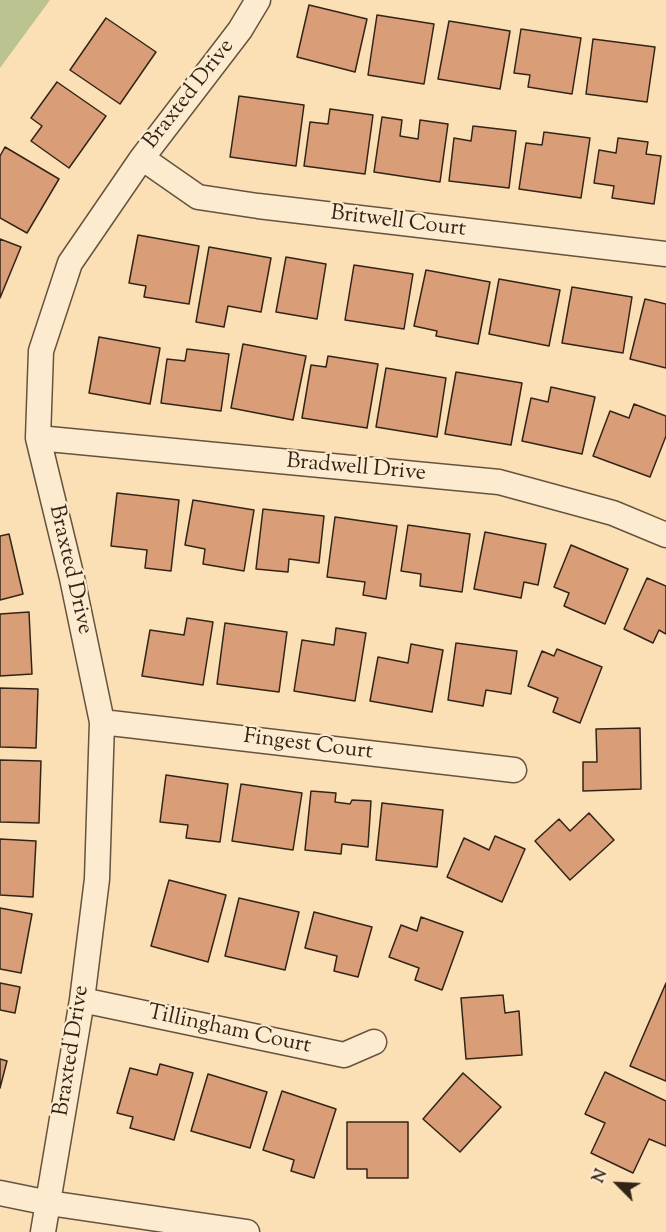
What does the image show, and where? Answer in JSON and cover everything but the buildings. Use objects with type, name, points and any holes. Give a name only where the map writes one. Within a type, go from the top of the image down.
[{"type":"street","name":"Braxted Drive","points":[[43,1232],[82,999],[97,879],[102,722],[72,578],[38,438],[41,351],[70,263],[142,158],[240,30],[258,0]]},
{"type":"street","name":"Britwell Court","points":[[142,158],[198,197],[258,207],[666,254]]},
{"type":"street","name":"Bradwell Drive","points":[[38,438],[499,482],[613,513],[666,535]]},
{"type":"street","name":"Fingest Court","points":[[102,722],[514,770]]},
{"type":"street","name":"Tillingham Court","points":[[82,999],[344,1055],[374,1042]]},
{"type":"street","points":[[0,1193],[49,1203],[247,1232]]},
{"type":"green space","points":[[0,0],[50,0],[0,68]]}]
